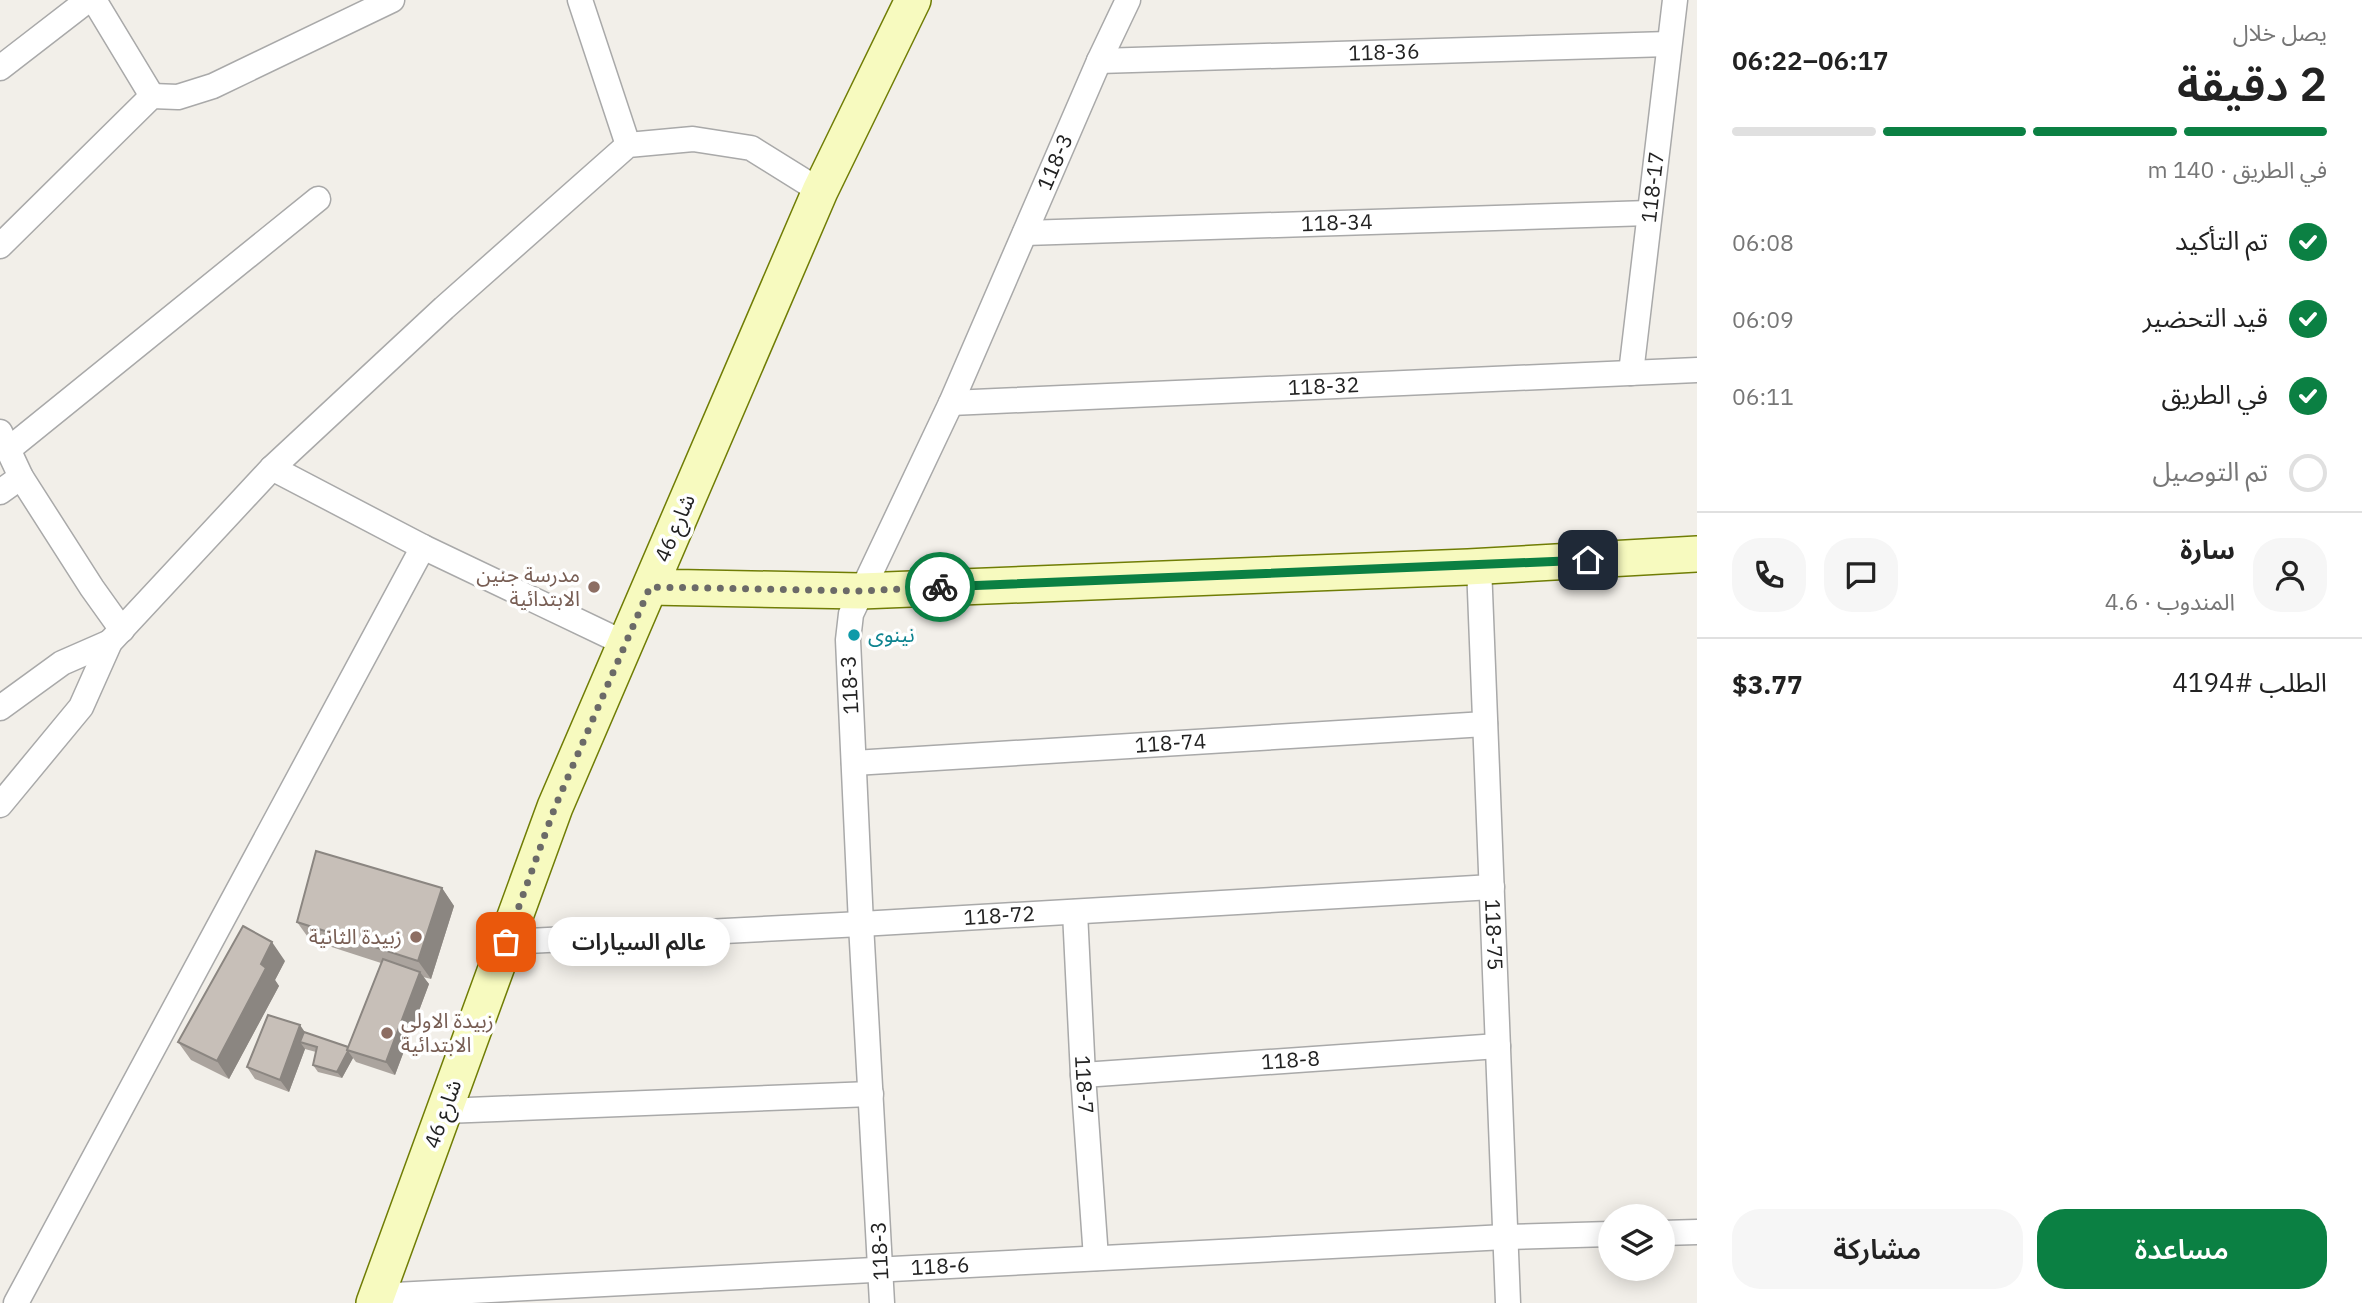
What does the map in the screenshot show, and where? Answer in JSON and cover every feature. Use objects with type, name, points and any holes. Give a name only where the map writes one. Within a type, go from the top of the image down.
[{"type":"main road","name":"شارع 46","points":[[375,1300],[555,807],[820,191],[913,0]]},
{"type":"main road","points":[[650,587],[861,591],[1479,566],[1697,554]]},
{"type":"street","points":[[0,68],[88,0]]},
{"type":"street","points":[[94,0],[152,96]]},
{"type":"street","points":[[0,246],[152,96],[178,96],[213,86],[392,0]]},
{"type":"street","points":[[580,0],[628,145]]},
{"type":"street","name":"118-3","points":[[882,1303],[848,640],[851,614],[951,403],[1128,0]]},
{"type":"street","name":"118-17","points":[[1632,373],[1675,0]]},
{"type":"street","name":"118-36","points":[[1099,61],[1669,44]]},
{"type":"street","points":[[0,805],[81,707],[116,636],[272,468],[444,308],[628,145],[693,139],[751,148],[820,191]]},
{"type":"street","points":[[116,636],[92,588],[21,478],[5,441],[318,199]]},
{"type":"street","name":"118-34","points":[[1025,233],[1649,213]]},
{"type":"street","name":"118-32","points":[[951,403],[1697,370]]},
{"type":"street","points":[[272,468],[423,547],[626,644]]},
{"type":"street","points":[[0,492],[21,478]]},
{"type":"street","points":[[16,1303],[423,547]]},
{"type":"street","name":"118-75","points":[[1479,566],[1508,1303]]},
{"type":"street","points":[[0,708],[62,663],[116,636]]},
{"type":"street","name":"118-74","points":[[854,763],[1485,723]]},
{"type":"street","name":"118-72","points":[[506,942],[1492,887]]},
{"type":"street","name":"118-7","points":[[1075,912],[1083,1075],[1097,1258]]},
{"type":"street","name":"118-8","points":[[1083,1075],[1498,1046]]},
{"type":"street","points":[[444,1111],[871,1094]]},
{"type":"street","points":[[1675,1233],[1697,1233]]},
{"type":"street","name":"118-6","points":[[375,1300],[1097,1258],[1598,1234]]},
{"type":"building","points":[[316,851],[442,888],[418,961],[297,922]]},
{"type":"building","points":[[243,926],[272,942],[261,964],[266,968],[217,1061],[178,1042]]},
{"type":"building","points":[[383,959],[420,972],[386,1062],[347,1050]]},
{"type":"building","points":[[268,1015],[300,1025],[280,1080],[247,1067]]},
{"type":"building","points":[[304,1032],[348,1047],[337,1072],[313,1065],[317,1047],[300,1042]]},
{"type":"way so far","points":[[506,942],[555,807],[650,587],[861,591],[940,587]]},
{"type":"place","name":"مدرسة جنين الابتدائية","points":[[594,587]]},
{"type":"place","name":"نينوى","points":[[854,635]]},
{"type":"place","name":"زبيدة الثانية","points":[[416,937]]},
{"type":"place","name":"عالم السيارات","points":[[506,942]]},
{"type":"place","name":"زبيدة الاولى الابتدائية","points":[[387,1033]]},
{"type":"route","points":[[940,587],[1588,560]]}]
